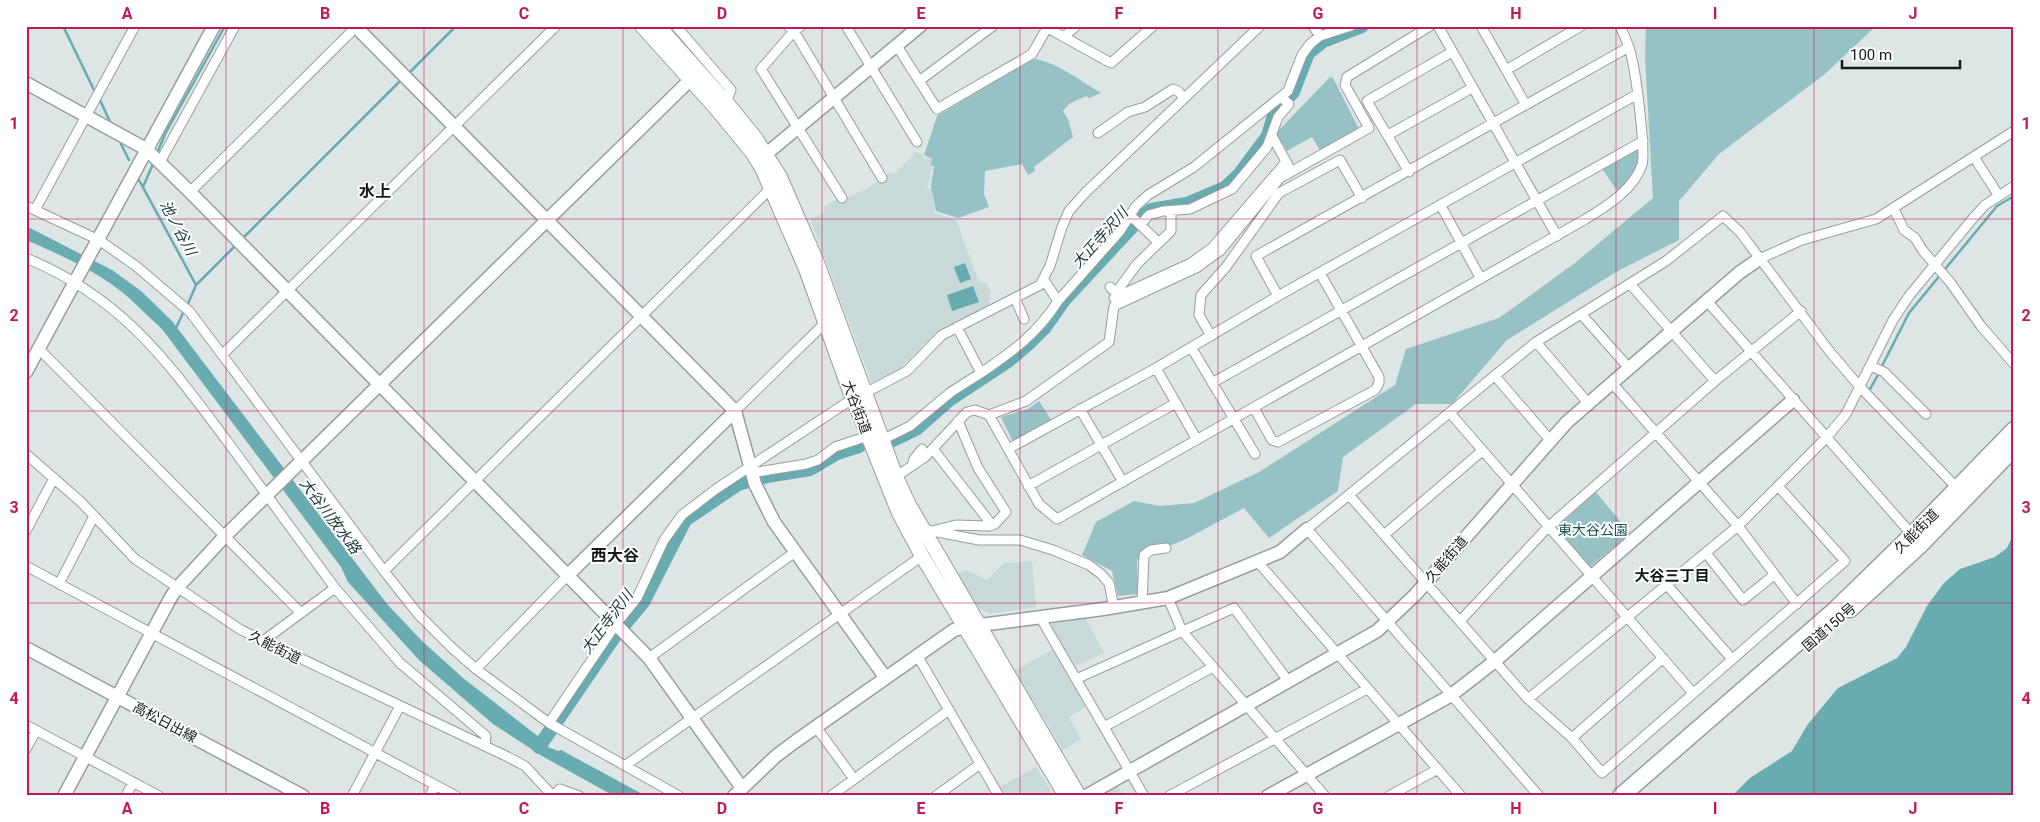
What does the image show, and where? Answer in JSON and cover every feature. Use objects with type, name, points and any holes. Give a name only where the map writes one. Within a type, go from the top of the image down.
[{"type":"highway","name":"久能街道","points":[[1814,628],[1916,540],[1958,489],[2014,430]]},
{"type":"highway","name":"国道150号","points":[[1634,796],[1874,589],[1916,540],[2014,448]]},
{"type":"highway","name":"国道150号","points":[[1621,796],[1814,628]]},
{"type":"main road","name":"大谷街道","points":[[642,26],[762,157],[772,187],[826,322],[859,396],[882,440],[891,480],[922,556],[972,626],[1079,796]]},
{"type":"main road","name":"大谷街道","points":[[658,26],[726,102],[801,221],[859,396],[868,436],[891,480],[922,529],[972,626],[1066,796]]},
{"type":"street","points":[[135,26],[86,116],[30,208],[99,240],[136,266],[190,312],[418,614],[476,669],[552,724],[679,796]]},
{"type":"street","points":[[26,372],[214,26]]},
{"type":"street","points":[[160,162],[235,26]]},
{"type":"street","points":[[222,355],[556,26]]},
{"type":"street","points":[[676,26],[731,90],[726,102]]},
{"type":"street","points":[[846,26],[917,142]]},
{"type":"street","points":[[919,81],[993,26]]},
{"type":"street","points":[[1064,37],[1076,26]]},
{"type":"street","points":[[897,46],[937,109],[1032,54],[1045,27],[1112,63],[1153,26]]},
{"type":"street","points":[[552,724],[619,628],[637,598],[664,540],[682,516],[752,475],[859,396],[907,371],[936,339],[1040,285],[1044,280],[1069,211],[1086,192],[1260,26]]},
{"type":"street","points":[[1313,26],[1320,36]]},
{"type":"street","points":[[882,440],[910,426],[951,392],[1022,343],[1044,323],[1058,300],[1120,231],[1135,220],[1171,210],[1190,209],[1232,189],[1267,147],[1281,103],[1288,91],[1302,55],[1320,36],[1351,26]]},
{"type":"street","points":[[891,480],[933,449],[968,412],[975,410],[990,415],[1026,401],[1109,342],[1114,306],[1196,268],[1221,250],[1280,178],[1369,128],[1345,85],[1347,77],[1430,26]]},
{"type":"street","points":[[1438,26],[1557,236]]},
{"type":"street","points":[[1481,26],[1526,105]]},
{"type":"street","points":[[1506,70],[1581,26]]},
{"type":"street","points":[[990,415],[1039,504],[1057,519],[1557,236],[1611,203],[1624,191],[1642,165],[1643,141],[1636,95],[1628,46],[1620,26]]},
{"type":"street","points":[[190,192],[356,27],[735,412],[752,475],[774,522],[885,677]]},
{"type":"street","points":[[842,198],[761,69],[794,28],[882,178]]},
{"type":"street","points":[[762,157],[835,99],[897,46],[912,29]]},
{"type":"street","points":[[1278,296],[1256,256],[1409,172],[1628,46]]},
{"type":"street","points":[[1409,172],[1368,101],[1452,52]]},
{"type":"street","points":[[64,796],[116,696],[177,588],[225,536],[268,496],[690,80]]},
{"type":"street","points":[[26,83],[146,149],[160,162],[569,574],[649,658],[693,720],[738,792],[776,756],[885,677],[954,630],[972,626],[1114,608],[1168,598],[1280,552],[1451,414],[1536,342],[1631,285],[1666,261],[1723,216],[1760,259],[1830,352],[1860,387],[1958,489]]},
{"type":"street","points":[[1388,135],[1472,88]]},
{"type":"street","points":[[1098,133],[1128,112],[1145,107],[1173,89],[1178,91],[1184,98]]},
{"type":"street","points":[[1008,449],[1156,368],[1278,296],[1636,95]]},
{"type":"street","points":[[1135,220],[1148,195],[1194,167],[1281,103]]},
{"type":"street","points":[[1760,259],[1802,240],[1876,220],[2014,131]]},
{"type":"street","points":[[1272,136],[1290,172]]},
{"type":"street","points":[[1212,383],[1643,141]]},
{"type":"street","points":[[1974,157],[1998,196]]},
{"type":"street","points":[[1211,336],[1199,315],[1201,295],[1226,267],[1279,193],[1340,160],[1362,198]]},
{"type":"street","points":[[1114,298],[1191,263],[1212,248],[1286,162]]},
{"type":"street","points":[[1528,699],[1738,526],[1826,438],[1846,414],[1893,320],[1909,296],[1985,205],[2014,186]]},
{"type":"street","points":[[384,571],[772,187]]},
{"type":"street","points":[[1441,206],[1481,279]]},
{"type":"street","points":[[1894,209],[1904,230],[1915,238],[1935,266],[2014,364]]},
{"type":"street","points":[[1110,287],[1113,290],[1118,290],[1137,264],[1170,231],[1171,210]]},
{"type":"street","points":[[1135,220],[1158,242]]},
{"type":"street","points":[[26,258],[76,280],[112,307],[150,343],[185,385],[335,588],[400,663],[486,736],[485,745]]},
{"type":"street","name":"久能街道","points":[[1086,796],[1364,640],[1387,623],[1426,582],[1550,440],[1588,403],[1671,331],[1739,273],[1760,259]]},
{"type":"street","points":[[1254,408],[1272,440],[1278,442],[1375,390],[1380,384],[1380,377],[1320,273]]},
{"type":"street","points":[[1044,280],[1058,300]]},
{"type":"street","points":[[1631,285],[1715,381]]},
{"type":"street","points":[[1015,298],[1024,318]]},
{"type":"street","points":[[1706,301],[1916,540]]},
{"type":"street","points":[[1460,621],[1548,527],[1750,351],[1801,311]]},
{"type":"street","points":[[1581,314],[1629,368]]},
{"type":"street","points":[[476,669],[569,574],[826,322]]},
{"type":"street","points":[[957,327],[981,373]]},
{"type":"street","points":[[1536,342],[1588,403]]},
{"type":"street","points":[[1191,348],[1255,454]]},
{"type":"street","points":[[39,349],[301,613]]},
{"type":"street","points":[[1871,366],[1884,372],[1926,414]]},
{"type":"street","points":[[1156,368],[1197,440]]},
{"type":"street","points":[[1495,376],[1550,440]]},
{"type":"street","points":[[1612,383],[1738,526],[1796,604]]},
{"type":"street","points":[[1268,796],[1450,696],[1495,660],[1793,400]]},
{"type":"street","points":[[1028,486],[1176,403]]},
{"type":"street","points":[[1080,409],[1122,482]]},
{"type":"street","points":[[1451,414],[1693,693]]},
{"type":"street","points":[[936,530],[956,525],[992,525],[1006,512],[978,468],[958,421]]},
{"type":"street","points":[[752,475],[818,460],[835,447],[868,436]]},
{"type":"street","points":[[912,466],[922,449]]},
{"type":"street","points":[[933,449],[992,525]]},
{"type":"street","points":[[1384,535],[1482,452]]},
{"type":"street","name":"久能街道","points":[[26,454],[94,516],[135,559],[240,630],[485,745],[525,766],[553,796]]},
{"type":"street","points":[[26,531],[54,478]]},
{"type":"street","points":[[1349,495],[1528,699],[1572,738],[1602,773],[1845,561],[1778,486]]},
{"type":"street","points":[[59,584],[94,516]]},
{"type":"street","points":[[922,529],[936,530],[979,540],[1020,540],[1089,565],[1110,583],[1114,608]]},
{"type":"street","points":[[1307,529],[1450,696],[1539,796]]},
{"type":"street","points":[[1142,603],[1144,555],[1151,550],[1166,548]]},
{"type":"street","points":[[649,658],[795,552]]},
{"type":"street","points":[[1706,553],[1743,600],[1774,575]]},
{"type":"street","points":[[626,766],[922,556]]},
{"type":"street","points":[[1257,561],[1461,796]]},
{"type":"street","points":[[26,566],[456,796]]},
{"type":"street","points":[[1667,584],[1732,659]]},
{"type":"street","points":[[263,641],[335,588]]},
{"type":"street","points":[[1168,598],[1182,631],[1325,796]]},
{"type":"street","points":[[1076,679],[1234,608],[1289,682]]},
{"type":"street","points":[[1040,617],[1144,796]]},
{"type":"street","name":"高松日出線","points":[[26,648],[304,796]]},
{"type":"street","points":[[917,655],[999,796]]},
{"type":"street","points":[[1572,738],[1663,658]]},
{"type":"street","points":[[1104,727],[1213,667]]},
{"type":"street","points":[[1169,796],[1367,688]]},
{"type":"street","points":[[352,796],[400,706]]},
{"type":"street","points":[[831,796],[949,710]]},
{"type":"street","points":[[26,725],[159,796]]},
{"type":"street","points":[[816,727],[854,779]]},
{"type":"street","points":[[26,749],[36,730]]},
{"type":"street","points":[[936,796],[980,764]]},
{"type":"street","points":[[1392,795],[1438,770]]},
{"type":"street","points":[[126,796],[133,782]]},
{"type":"street","points":[[430,796],[435,785]]},
{"type":"street","points":[[553,796],[560,789],[564,788],[579,796]]},
{"type":"shaded area","points":[[914,152],[923,154],[923,157],[931,160],[929,166],[932,168],[927,188],[932,189],[935,213],[956,220],[979,282],[987,284],[991,292],[989,305],[935,334],[901,368],[872,383],[810,219],[824,213],[824,207],[839,198],[842,200],[866,189],[891,172],[894,174],[912,157]]},
{"type":"shaded area","points":[[26,226],[112,270],[141,291],[172,321],[387,604],[422,641],[463,678],[539,737],[544,737],[546,739],[545,746],[558,751],[561,750],[646,796],[614,796],[542,756],[493,724],[419,660],[348,582],[341,567],[162,329],[128,297],[105,280],[66,258],[26,240]]},
{"type":"shaded area","points":[[965,263],[971,279],[960,283],[954,267]]},
{"type":"shaded area","points":[[973,286],[979,302],[952,311],[947,295]]},
{"type":"shaded area","points":[[2014,533],[2014,796],[1732,796],[1750,778],[1792,751],[1808,724],[1838,688],[1897,658],[1906,647],[1927,606],[1944,583],[1960,569],[1995,557],[2007,548]]},
{"type":"shaded area","points":[[1032,561],[1036,607],[990,614],[977,607],[958,574],[966,570],[987,580],[1004,563]]},
{"type":"shaded area","points":[[1085,618],[1104,653],[1067,670],[1087,706],[1069,717],[1081,739],[1063,750],[1015,670],[1061,645],[1051,627],[1052,624]]},
{"type":"shaded area","points":[[1036,767],[1051,791],[1050,796],[1003,796],[998,788]]},
{"type":"shaded area","points":[[1117,784],[1123,796],[1101,796],[1102,792]]},
{"type":"green space","points":[[1646,26],[1876,26],[1825,74],[1719,154],[1679,201],[1679,240],[1616,272],[1507,340],[1452,404],[1416,404],[1343,457],[1338,491],[1269,538],[1244,508],[1188,538],[1137,560],[1138,594],[1118,596],[1112,571],[1082,555],[1096,522],[1134,501],[1160,506],[1194,503],[1259,472],[1395,385],[1406,349],[1499,318],[1575,263],[1653,198],[1645,58]]},
{"type":"green space","points":[[1032,59],[1058,67],[1101,93],[1089,98],[1086,96],[1069,104],[1063,111],[1068,119],[1073,137],[1034,167],[1035,171],[1028,175],[1022,164],[985,171],[984,194],[989,207],[958,218],[936,211],[931,186],[934,166],[930,166],[932,159],[924,155],[937,116]]},
{"type":"green space","points":[[1330,77],[1333,78],[1359,129],[1321,152],[1312,137],[1287,151],[1276,133]]},
{"type":"green space","points":[[1636,148],[1640,149],[1636,167],[1631,177],[1618,192],[1601,167]]},
{"type":"green space","points":[[1039,401],[1052,421],[1013,442],[1001,417],[1028,409]]},
{"type":"green space","name":"東大谷公園","points":[[1595,491],[1630,533],[1590,567],[1556,529],[1556,526]]},
{"type":"waterway","points":[[63,26],[95,92]]},
{"type":"waterway","name":"池ノ谷川","points":[[158,151],[165,134],[225,26]]},
{"type":"waterway","points":[[411,71],[456,26]]},
{"type":"waterway","name":"大正寺沢川","points":[[891,441],[916,429],[949,400],[1008,361],[1028,344],[1045,327],[1064,300],[1140,218],[1151,210],[1187,204],[1225,188],[1239,175],[1268,136],[1276,109],[1293,92],[1308,53],[1323,41],[1362,26]]},
{"type":"waterway","points":[[244,237],[400,81]]},
{"type":"waterway","points":[[100,100],[111,124]]},
{"type":"waterway","points":[[121,144],[129,160]]},
{"type":"waterway","name":"池ノ谷川","points":[[143,187],[153,164]]},
{"type":"waterway","name":"池ノ谷川","points":[[139,180],[196,285]]},
{"type":"waterway","points":[[1881,368],[1909,313],[1997,206],[2014,196]]},
{"type":"waterway","points":[[187,306],[196,285],[234,247]]},
{"type":"waterway","name":"池ノ谷川","points":[[176,328],[183,313]]},
{"type":"waterway","points":[[1870,389],[1879,373]]},
{"type":"waterway","name":"大正寺沢川","points":[[539,747],[614,637],[643,602],[685,520],[738,484],[767,476],[810,469],[837,453],[859,446]]},
{"type":"district","name":"水上","points":[[375,191]]},
{"type":"district","name":"西大谷","points":[[615,555]]},
{"type":"district","name":"大谷三丁目","points":[[1672,576]]},
{"type":"water label","name":"大谷川放水路","points":[[330,516]]}]
